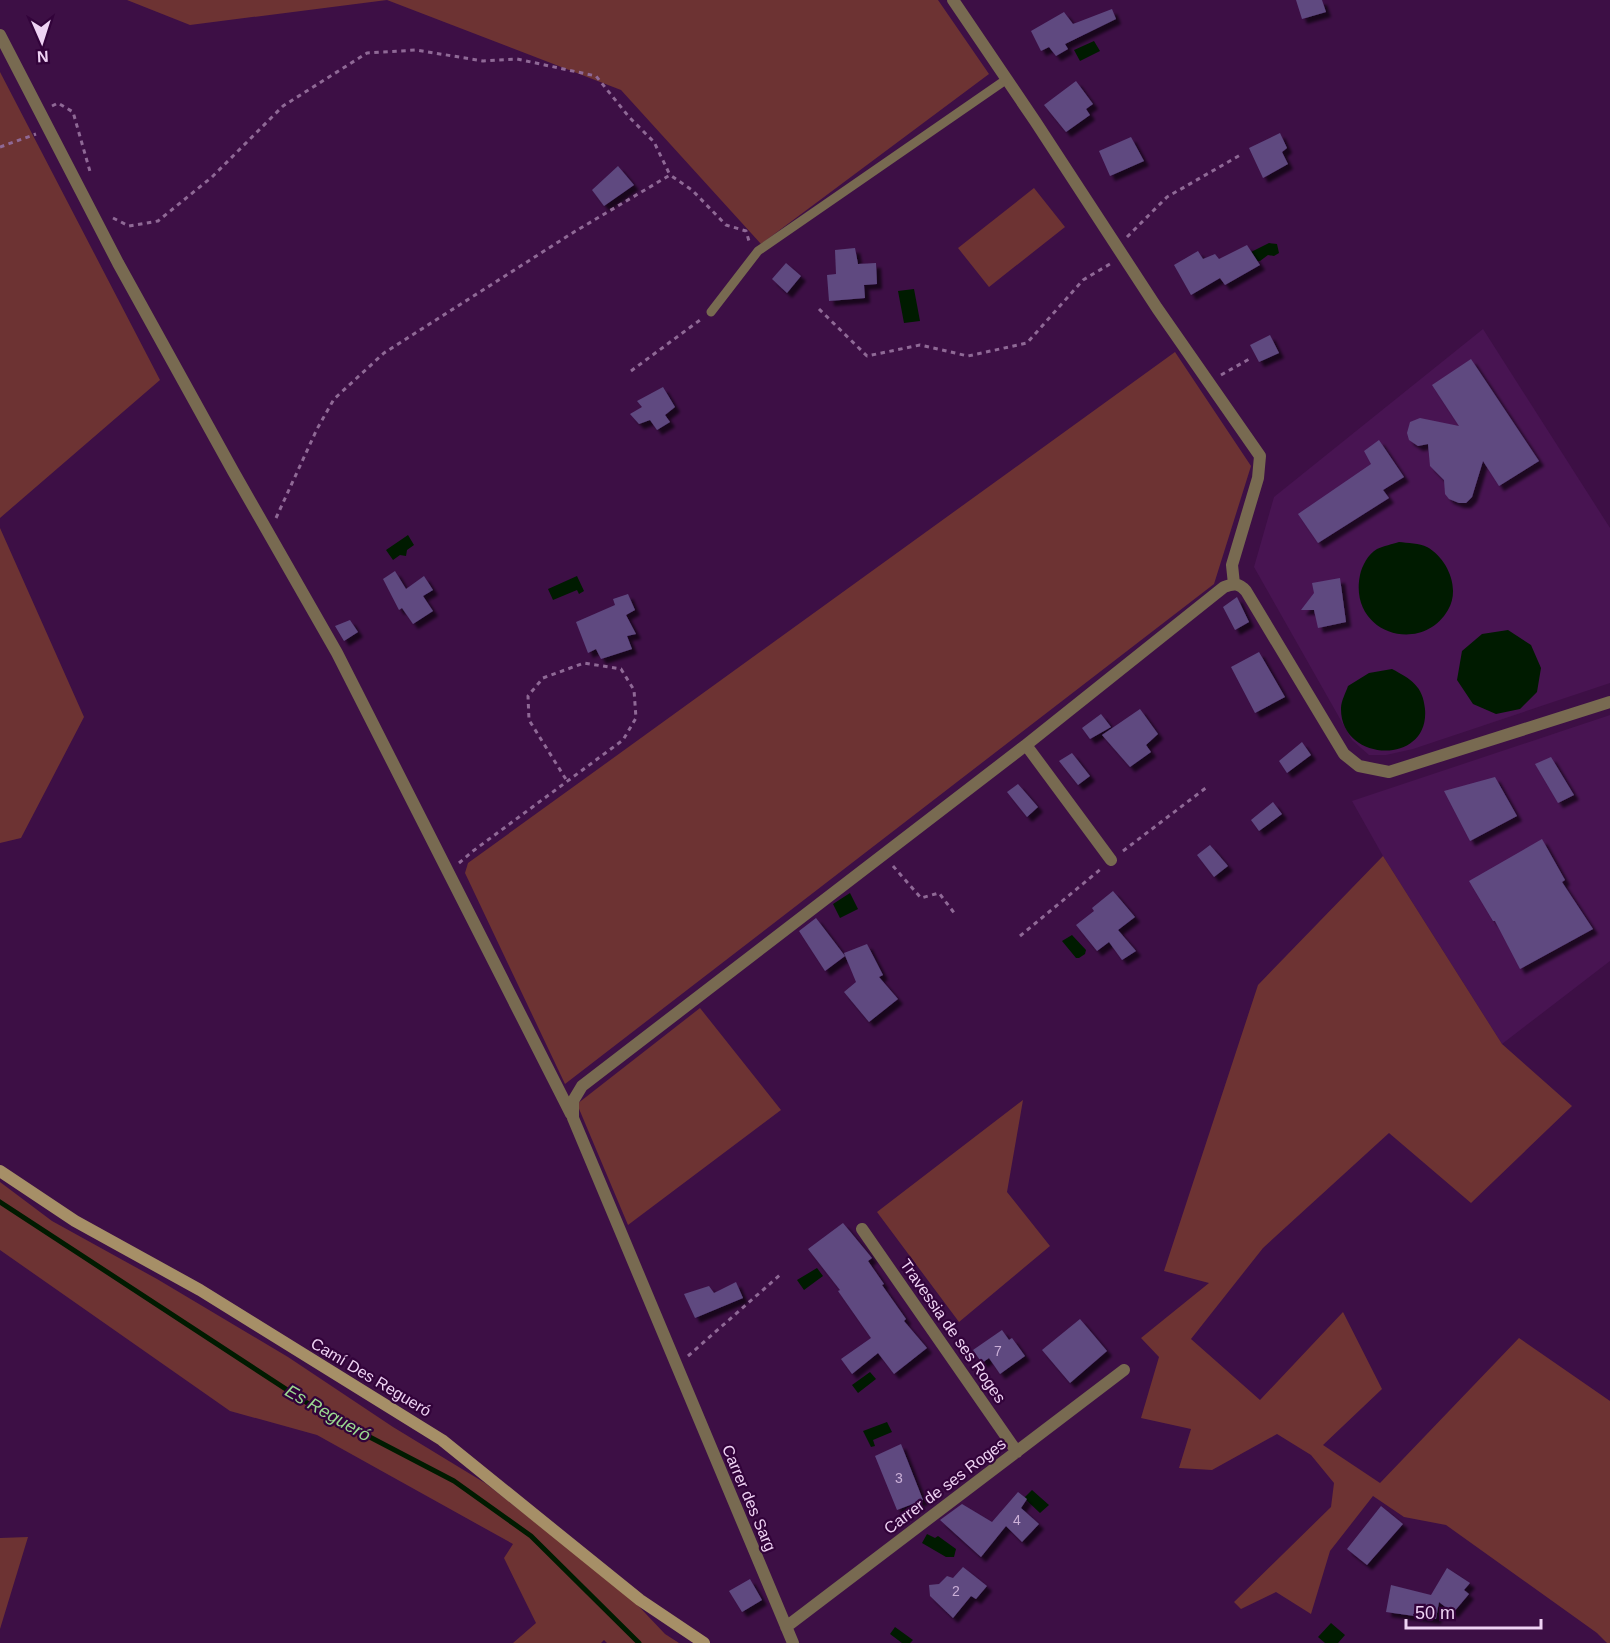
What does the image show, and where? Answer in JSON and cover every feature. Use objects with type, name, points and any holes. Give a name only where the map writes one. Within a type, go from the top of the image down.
[{"type":"street","points":[[953,0],[1120,252],[1260,456],[1258,478],[1232,565],[1234,584]]},
{"type":"street","name":"Carrer des Sarg","points":[[0,35],[118,263],[268,534],[337,653],[573,1118],[793,1643]]},
{"type":"street","points":[[573,1118],[573,1101],[582,1086],[1026,745],[1224,587],[1240,585],[1246,591],[1344,754],[1359,766],[1389,772],[1610,702]]},
{"type":"street","points":[[1026,745],[1111,861]]},
{"type":"street","name":"Camí Des Regueró","points":[[0,1171],[75,1221],[200,1290],[442,1440],[639,1600],[704,1643]]},
{"type":"street","name":"Travessia de ses Roges","points":[[862,1229],[1017,1452]]},
{"type":"street","name":"Carrer de ses Roges","points":[[786,1627],[1124,1370]]},
{"type":"lane","points":[[711,312],[758,251],[1007,79]]},
{"type":"path","points":[[112,217],[129,226],[158,221],[212,177],[283,106],[367,53],[416,50],[483,61],[517,59],[596,76],[629,117],[654,142],[670,175],[692,190],[726,225],[746,231],[750,242],[758,251]]},
{"type":"path","points":[[40,111],[58,103],[73,112],[91,177]]},
{"type":"path","points":[[0,147],[35,134],[44,148],[59,149]]},
{"type":"path","points":[[819,309],[867,356],[920,345],[968,356],[1027,343],[1083,280],[1120,252],[1167,197],[1242,154]]},
{"type":"path","points":[[268,534],[317,429],[334,399],[384,352],[564,238],[670,175]]},
{"type":"path","points":[[631,371],[711,312]]},
{"type":"path","points":[[1209,382],[1251,358]]},
{"type":"path","points":[[449,872],[473,851],[623,740],[636,718],[634,690],[621,669],[584,663],[543,678],[528,696],[529,720],[567,781]]},
{"type":"path","points":[[884,854],[921,898],[939,893],[955,914]]},
{"type":"path","points":[[675,1366],[781,1274]]},
{"type":"shaded area","points":[[127,0],[387,0],[190,25]]},
{"type":"shaded area","points":[[387,0],[938,0],[989,74],[761,244],[621,90]]},
{"type":"shaded area","points":[[1094,41],[1100,51],[1080,61],[1074,50]]},
{"type":"shaded area","points":[[0,72],[160,380],[0,518]]},
{"type":"shaded area","points":[[1034,188],[1065,227],[989,287],[958,248]]},
{"type":"shaded area","points":[[1269,243],[1277,244],[1279,253],[1274,256],[1268,255],[1257,261],[1251,252]]},
{"type":"shaded area","points":[[914,289],[920,321],[904,323],[898,291]]},
{"type":"shaded area","points":[[1483,329],[1610,528],[1610,683],[1413,749],[1386,755],[1369,755],[1352,740],[1254,567],[1274,497]]},
{"type":"shaded area","points":[[1175,352],[1251,466],[1214,584],[565,1084],[465,873],[468,863]]},
{"type":"shaded area","points":[[0,528],[84,717],[21,838],[0,843]]},
{"type":"shaded area","points":[[408,535],[414,545],[407,550],[406,556],[400,555],[393,560],[386,550]]},
{"type":"shaded area","points":[[1399,542],[1427,547],[1441,558],[1450,574],[1453,592],[1448,610],[1436,624],[1421,632],[1405,634],[1389,632],[1375,624],[1365,611],[1359,595],[1360,575],[1368,557],[1377,549]]},
{"type":"shaded area","points":[[577,576],[584,591],[579,594],[577,590],[553,600],[548,589]]},
{"type":"shaded area","points":[[1508,630],[1531,645],[1541,668],[1537,692],[1520,709],[1496,714],[1473,704],[1457,680],[1462,651],[1482,634]]},
{"type":"shaded area","points":[[1392,669],[1415,684],[1422,694],[1425,709],[1423,728],[1414,741],[1400,748],[1384,750],[1368,748],[1354,739],[1345,726],[1342,702],[1348,686],[1369,673]]},
{"type":"shaded area","points":[[1610,715],[1610,961],[1502,1044],[1383,856],[1352,801]]},
{"type":"shaded area","points":[[1383,856],[1502,1044],[1572,1106],[1471,1203],[1389,1133],[1263,1248],[1191,1339],[1260,1400],[1343,1312],[1382,1389],[1323,1445],[1380,1483],[1519,1338],[1610,1401],[1610,1643],[1446,1525],[1404,1517],[1373,1496],[1330,1551],[1311,1614],[1276,1592],[1241,1609],[1234,1602],[1331,1507],[1334,1483],[1311,1455],[1277,1434],[1212,1470],[1179,1468],[1191,1429],[1141,1418],[1159,1357],[1141,1338],[1209,1283],[1164,1271],[1258,985]]},
{"type":"shaded area","points":[[850,893],[858,909],[840,918],[833,904]]},
{"type":"shaded area","points":[[1072,935],[1086,950],[1085,954],[1079,958],[1076,958],[1062,941]]},
{"type":"shaded area","points":[[700,1008],[781,1110],[628,1225],[577,1104]]},
{"type":"shaded area","points":[[1023,1100],[1007,1192],[1050,1246],[959,1322],[877,1212]]},
{"type":"shaded area","points":[[0,1182],[52,1221],[157,1279],[288,1357],[393,1427],[485,1483],[628,1595],[665,1634],[679,1643],[607,1643],[604,1640],[601,1643],[513,1643],[536,1623],[504,1558],[513,1544],[317,1435],[230,1411],[0,1250]]},
{"type":"shaded area","points":[[817,1268],[823,1276],[804,1290],[797,1280]]},
{"type":"shaded area","points":[[870,1372],[876,1379],[858,1393],[852,1385]]},
{"type":"shaded area","points":[[887,1422],[892,1432],[873,1440],[875,1446],[871,1447],[863,1431]]},
{"type":"shaded area","points":[[1032,1490],[1049,1505],[1040,1513],[1024,1498]]},
{"type":"shaded area","points":[[927,1534],[935,1538],[938,1536],[956,1549],[954,1557],[946,1557],[922,1543]]},
{"type":"shaded area","points":[[28,1537],[0,1629],[0,1538]]},
{"type":"shaded area","points":[[1331,1623],[1345,1635],[1338,1643],[1325,1643],[1318,1637]]},
{"type":"shaded area","points":[[895,1627],[913,1640],[910,1643],[902,1643],[890,1634]]},
{"type":"building","points":[[1296,0],[1322,0],[1326,12],[1302,19]]},
{"type":"building","points":[[1112,9],[1116,19],[1065,44],[1068,49],[1056,56],[1049,47],[1041,51],[1031,31],[1064,12],[1073,24]]},
{"type":"building","points":[[1076,81],[1093,104],[1086,109],[1090,115],[1066,132],[1044,105]]},
{"type":"building","points":[[1280,133],[1287,148],[1282,152],[1288,164],[1263,178],[1249,148]]},
{"type":"building","points":[[1131,137],[1144,161],[1110,176],[1099,151]]},
{"type":"building","points":[[618,166],[634,185],[604,206],[592,190]]},
{"type":"building","points":[[1247,245],[1260,265],[1225,285],[1220,278],[1191,295],[1174,265],[1198,251],[1203,259],[1215,254],[1219,259]]},
{"type":"building","points":[[855,248],[858,264],[876,263],[877,284],[864,285],[865,298],[829,301],[827,275],[836,274],[835,250]]},
{"type":"building","points":[[786,263],[801,276],[787,293],[772,279]]},
{"type":"building","points":[[1270,335],[1279,353],[1259,362],[1250,345]]},
{"type":"building","points":[[1471,359],[1539,461],[1499,486],[1483,461],[1472,497],[1466,503],[1459,503],[1449,499],[1445,494],[1444,480],[1430,466],[1428,444],[1418,446],[1409,440],[1407,433],[1410,422],[1420,418],[1459,426],[1432,385]]},
{"type":"building","points":[[663,387],[675,407],[665,415],[670,422],[657,430],[650,420],[639,424],[630,414],[642,407],[637,401]]},
{"type":"building","points":[[1379,440],[1404,477],[1383,490],[1389,498],[1318,543],[1298,514],[1371,464],[1364,451]]},
{"type":"building","points":[[395,571],[406,589],[424,576],[433,590],[423,596],[433,611],[413,624],[402,608],[399,610],[383,579]]},
{"type":"building","points":[[1340,578],[1346,622],[1318,628],[1314,610],[1301,610],[1314,593],[1312,583]]},
{"type":"building","points":[[628,594],[635,610],[626,615],[636,634],[627,636],[632,649],[601,659],[596,649],[588,653],[576,622],[615,605],[613,599]]},
{"type":"building","points":[[1237,597],[1249,622],[1235,630],[1223,607]]},
{"type":"building","points":[[350,620],[358,632],[344,641],[335,626]]},
{"type":"building","points":[[1259,652],[1285,697],[1255,713],[1231,667]]},
{"type":"building","points":[[1140,709],[1158,734],[1146,745],[1151,752],[1130,767],[1102,735]]},
{"type":"building","points":[[1101,714],[1111,727],[1090,739],[1082,728]]},
{"type":"building","points":[[1302,742],[1311,755],[1287,773],[1279,761]]},
{"type":"building","points":[[1072,753],[1090,776],[1078,785],[1059,761]]},
{"type":"building","points":[[1551,757],[1574,795],[1558,803],[1535,764]]},
{"type":"building","points":[[1495,777],[1517,816],[1470,841],[1444,791]]},
{"type":"building","points":[[1018,784],[1038,807],[1027,817],[1007,792]]},
{"type":"building","points":[[1273,802],[1282,814],[1259,831],[1251,820]]},
{"type":"building","points":[[1542,839],[1565,880],[1562,882],[1593,929],[1520,969],[1495,921],[1469,881]]},
{"type":"building","points":[[1210,845],[1228,866],[1214,877],[1197,855]]},
{"type":"building","points":[[1113,891],[1135,917],[1118,930],[1136,951],[1122,960],[1109,942],[1097,951],[1076,925],[1094,911],[1092,908]]},
{"type":"building","points":[[816,918],[845,956],[825,971],[799,931]]},
{"type":"building","points":[[867,944],[883,975],[879,977],[898,999],[869,1022],[844,992],[856,982],[844,953]]},
{"type":"building","points":[[843,1223],[872,1258],[868,1261],[906,1319],[904,1321],[927,1348],[894,1374],[878,1353],[852,1374],[841,1359],[871,1338],[838,1291],[840,1290],[808,1249]]},
{"type":"building","points":[[736,1282],[743,1298],[695,1318],[684,1294],[709,1286],[714,1293]]},
{"type":"building","points":[[1080,1319],[1107,1351],[1070,1383],[1042,1350]]},
{"type":"building","points":[[1002,1330],[1009,1340],[1012,1338],[1025,1356],[1000,1374],[989,1358],[982,1363],[973,1350]]},
{"type":"building","points":[[901,1444],[923,1500],[897,1510],[875,1456]]},
{"type":"building","points":[[1018,1492],[1027,1499],[1021,1508],[1039,1524],[1022,1542],[1006,1526],[981,1557],[940,1520],[962,1504],[992,1522]]},
{"type":"building","points":[[1381,1506],[1403,1524],[1367,1565],[1347,1549]]},
{"type":"building","points":[[963,1567],[987,1586],[976,1599],[971,1596],[953,1618],[930,1596],[929,1585],[939,1584],[947,1576],[953,1578]]},
{"type":"building","points":[[1447,1568],[1470,1583],[1464,1590],[1469,1594],[1453,1613],[1439,1602],[1436,1619],[1386,1612],[1391,1585],[1431,1595]]},
{"type":"building","points":[[750,1579],[762,1600],[742,1612],[729,1591]]},
{"type":"waterway","name":"Es Regueró","points":[[0,1202],[318,1410],[454,1481],[531,1536],[639,1643]]}]
